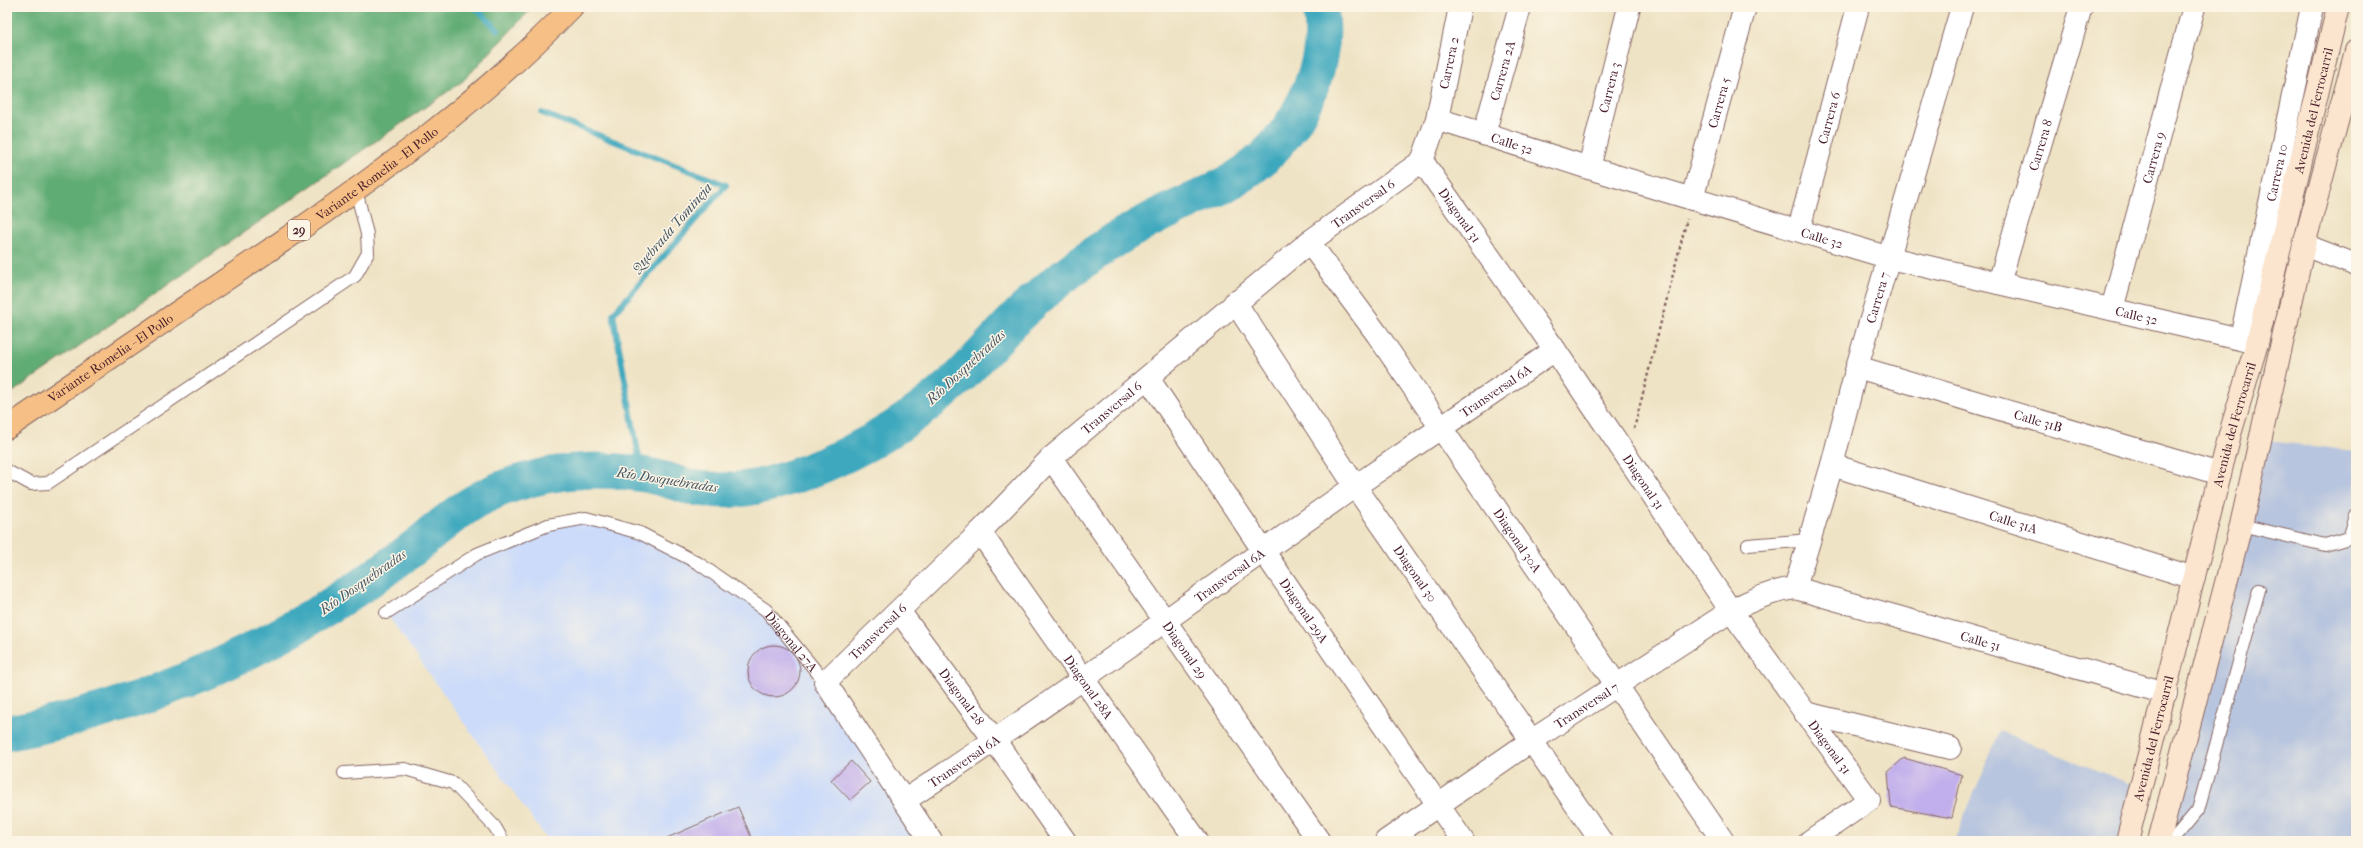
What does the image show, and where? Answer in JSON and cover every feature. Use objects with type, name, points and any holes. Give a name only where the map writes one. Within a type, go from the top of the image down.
[{"type":"highway","name":"Variante Romelia - El Pollo","points":[[7,428],[356,190],[445,124],[478,96],[572,7]]},
{"type":"main road","name":"Avenida del Ferrocarril","points":[[2127,841],[2166,694],[2220,474],[2249,341],[2338,7]]},
{"type":"main road","name":"Avenida del Ferrocarril","points":[[2159,841],[2241,524],[2304,245],[2356,55]]},
{"type":"street","name":"Carrera 2","points":[[1437,119],[1460,7]]},
{"type":"street","name":"Carrera 2A","points":[[1484,134],[1520,7]]},
{"type":"street","name":"Carrera 3","points":[[1589,168],[1629,7]]},
{"type":"street","name":"Carrera 5","points":[[1692,199],[1745,7]]},
{"type":"street","name":"Carrera 6","points":[[1798,229],[1858,7]]},
{"type":"street","name":"Carrera 7","points":[[1795,588],[1832,465],[1857,367],[1962,7]]},
{"type":"street","name":"Carrera 8","points":[[1999,283],[2080,7]]},
{"type":"street","name":"Carrera 9","points":[[2112,309],[2194,7]]},
{"type":"street","name":"Carrera 10","points":[[2249,341],[2312,7]]},
{"type":"street","name":"Calle 32","points":[[1437,119],[1589,168],[1798,229],[1890,258],[2249,341]]},
{"type":"street","points":[[1422,161],[1437,119]]},
{"type":"street","name":"Transversal 6","points":[[825,682],[980,532],[1051,458],[1148,378],[1235,302],[1309,242],[1422,161]]},
{"type":"street","name":"Diagonal 31","points":[[1422,161],[1555,350],[1731,610],[1869,800],[1810,841]]},
{"type":"street","name":"Diagonal 30A","points":[[1309,242],[1377,334],[1618,684],[1723,841]]},
{"type":"street","points":[[2304,245],[2356,266]]},
{"type":"street","name":"Diagonal 30","points":[[1235,302],[1355,486],[1601,841]]},
{"type":"street","name":"Transversal 6A","points":[[904,801],[995,741],[1166,622],[1355,486],[1441,429],[1555,350]]},
{"type":"street","name":"Calle 31B","points":[[1857,367],[2220,474]]},
{"type":"street","name":"Diagonal 29A","points":[[1148,378],[1264,552],[1463,841]]},
{"type":"street","name":"Diagonal 29","points":[[1051,458],[1319,841]]},
{"type":"street","name":"Calle 31A","points":[[1832,465],[2194,578]]},
{"type":"street","name":"Diagonal 28A","points":[[980,532],[1197,841]]},
{"type":"street","name":"Transversal 7","points":[[1386,841],[1439,806],[1531,741],[1731,610],[1766,594],[1795,588]]},
{"type":"street","name":"Calle 31","points":[[1795,588],[2166,694]]},
{"type":"street","name":"Diagonal 28","points":[[900,611],[995,741],[1065,841]]},
{"type":"street","name":"Diagonal 27A","points":[[825,682],[931,841]]},
{"type":"street","points":[[1806,713],[1950,748]]},
{"type":"lane","points":[[7,471],[31,484],[48,483],[355,276],[368,253],[367,234],[356,190]]},
{"type":"lane","points":[[2241,524],[2325,545],[2349,538],[2356,516]]},
{"type":"lane","name":"Diagonal 27A","points":[[386,613],[477,554],[548,525],[586,518],[640,533],[698,563],[766,610],[825,682]]},
{"type":"lane","points":[[1748,545],[1810,540]]},
{"type":"lane","points":[[2172,841],[2198,810],[2259,590]]},
{"type":"lane","points":[[344,773],[405,769],[453,783],[495,827],[503,841]]},
{"type":"path","points":[[1627,457],[1692,199]]},
{"type":"shaded area","points":[[2259,440],[2356,451],[2356,841],[2159,841]]},
{"type":"shaded area","points":[[586,518],[640,533],[766,610],[931,841],[548,841],[386,613],[477,554]]},
{"type":"shaded area","points":[[2000,731],[2133,785],[2118,841],[1954,841]]},
{"type":"green space","points":[[7,7],[533,7],[463,81],[7,396]]},
{"type":"building","points":[[774,645],[784,647],[792,653],[798,661],[800,671],[798,681],[792,689],[784,695],[774,697],[764,695],[756,689],[750,681],[748,671],[750,661],[756,653],[764,647]]},
{"type":"building","points":[[1904,758],[1962,775],[1952,818],[1891,807],[1888,772]]},
{"type":"building","points":[[851,761],[870,782],[850,800],[831,780]]},
{"type":"building","points":[[738,807],[753,841],[660,841]]},
{"type":"waterway","name":"Quebrada Tomineja","points":[[475,7],[498,30]]},
{"type":"waterway","name":"Río Dosquebradas","points":[[7,733],[52,724],[97,712],[141,697],[184,681],[267,642],[308,619],[374,577],[466,507],[487,495],[515,484],[568,472],[604,471],[646,475],[686,486],[708,490],[730,490],[751,488],[773,483],[799,475],[849,454],[896,427],[940,395],[960,377],[1030,305],[1085,260],[1142,224],[1220,188],[1262,159],[1286,133],[1296,117],[1313,82],[1322,44],[1320,7]]},
{"type":"waterway","name":"Quebrada Tomineja","points":[[542,113],[726,185],[613,314],[642,474]]}]
